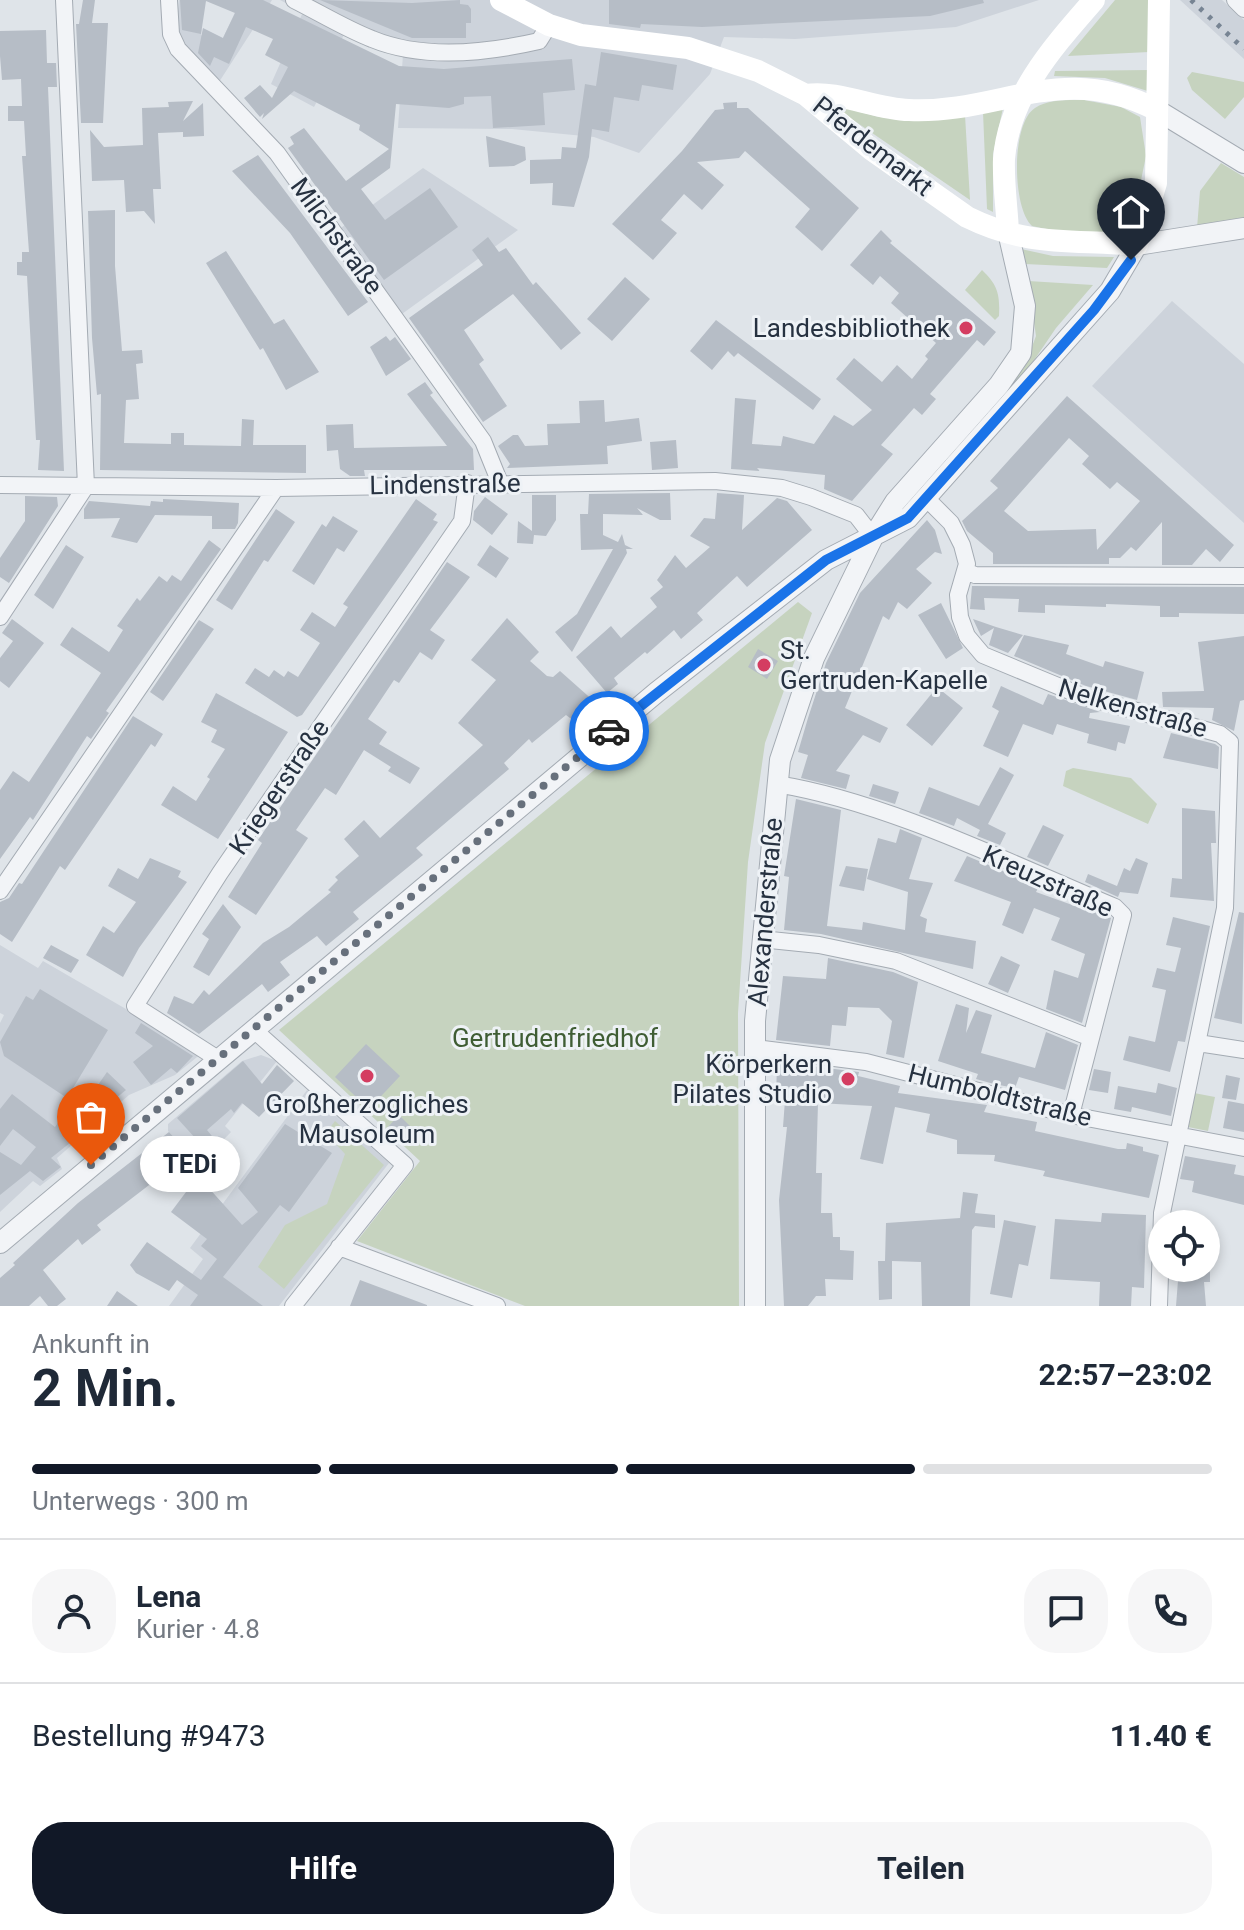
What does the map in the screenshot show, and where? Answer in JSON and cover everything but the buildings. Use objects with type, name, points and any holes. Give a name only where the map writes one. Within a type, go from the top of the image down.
[{"type":"main road","points":[[501,0],[549,25],[581,35],[688,48],[724,57],[806,95]]},
{"type":"main road","points":[[1008,232],[1005,150],[1024,93],[1042,62],[1094,0]]},
{"type":"main road","points":[[1137,245],[1156,183],[1159,0]]},
{"type":"main road","name":"Pferdemarkt","points":[[806,95],[824,92],[863,105],[910,111],[956,107],[1024,93],[1099,89],[1137,100],[1157,110]]},
{"type":"main road","name":"Pferdemarkt","points":[[806,95],[872,150],[967,217],[1008,232],[1062,244],[1137,245]]},
{"type":"street","points":[[0,617],[45,553],[86,486],[64,0]]},
{"type":"street","name":"Milchstraße","points":[[169,0],[171,34],[178,49],[277,153],[483,441],[500,483]]},
{"type":"street","points":[[294,0],[373,40],[425,53],[539,41],[549,25]]},
{"type":"street","points":[[1235,0],[1244,9]]},
{"type":"street","name":"Pferdemarkt","points":[[1157,110],[1244,163]]},
{"type":"street","name":"Pferdemarkt","points":[[1137,245],[1244,228]]},
{"type":"street","name":"Alexanderstraße","points":[[755,1306],[755,1048],[761,939],[785,785],[788,730],[814,658],[873,537],[895,502],[1006,377],[1021,353],[1025,306],[1008,232]]},
{"type":"street","points":[[0,1243],[657,692],[826,560],[908,518],[1110,291],[1137,245]]},
{"type":"street","name":"Lindenstraße","points":[[0,485],[276,488],[715,481],[773,486],[811,497],[856,515],[873,537]]},
{"type":"street","name":"Kriegerstraße","points":[[218,1059],[135,1006],[228,862],[462,521],[467,483]]},
{"type":"street","points":[[0,891],[276,488]]},
{"type":"street","name":"Nelkenstraße","points":[[926,498],[959,537],[966,559],[958,595],[960,617],[967,636],[983,655],[1082,696],[1228,738],[1237,812],[1225,908],[1160,1227],[1159,1306]]},
{"type":"street","points":[[965,571],[975,575],[1244,576]]},
{"type":"street","name":"Kreuzstraße","points":[[785,785],[953,839],[1115,907],[1123,915],[1071,1115]]},
{"type":"street","points":[[761,939],[819,945],[896,961],[1091,1038]]},
{"type":"street","points":[[254,1030],[405,1165],[293,1306]]},
{"type":"street","points":[[1198,1043],[1244,1050]]},
{"type":"street","name":"Humboldtstraße","points":[[755,1048],[852,1059],[1071,1115],[1244,1148]]},
{"type":"street","points":[[339,1247],[497,1306]]},
{"type":"shaded area","points":[[179,0],[203,0],[201,35],[220,44],[241,0],[272,0],[219,82],[176,33]]},
{"type":"shaded area","points":[[280,0],[1039,0],[956,27],[795,39],[724,37],[710,74],[639,153],[594,137],[512,129],[398,128],[403,54],[345,32],[327,72],[331,74],[314,107],[271,84],[303,12]]},
{"type":"shaded area","points":[[1180,0],[1222,0],[1244,20],[1244,59]]},
{"type":"shaded area","points":[[423,168],[518,230],[395,319],[334,233]]},
{"type":"shaded area","points":[[1172,301],[1244,364],[1244,523],[1092,386]]},
{"type":"shaded area","points":[[0,945],[38,968],[43,961],[202,1053],[175,1075],[129,1095],[57,1158],[62,1169],[40,1186],[33,1181],[0,1212],[0,1023],[4,1015],[0,1013]]},
{"type":"shaded area","points":[[261,1055],[277,1061],[225,1126],[231,1132],[201,1163],[168,1131],[168,1124],[242,1061]]},
{"type":"shaded area","points":[[307,1090],[389,1163],[279,1306],[169,1306],[203,1259],[190,1248]]},
{"type":"green space","points":[[1115,0],[1151,0],[1149,52],[1068,56]]},
{"type":"green space","points":[[1150,70],[1151,92],[1105,78],[1054,76],[1055,71]]},
{"type":"green space","points":[[1192,72],[1244,82],[1244,97],[1225,119],[1192,90],[1187,78]]},
{"type":"green space","points":[[1084,100],[1121,107],[1140,117],[1146,156],[1133,219],[1113,231],[1086,234],[1032,226],[1021,202],[1017,166],[1018,147],[1027,117],[1035,108],[1046,103]]},
{"type":"green space","points":[[842,107],[879,117],[965,115],[970,200],[840,111]]},
{"type":"green space","points":[[1003,108],[993,154],[993,212],[987,209],[983,112]]},
{"type":"green space","points":[[1221,163],[1244,177],[1244,221],[1197,228],[1200,191]]},
{"type":"green space","points":[[1021,249],[1053,256],[1114,257],[1107,268],[1025,264]]},
{"type":"green space","points":[[982,270],[997,291],[999,316],[995,320],[965,290]]},
{"type":"green space","points":[[1028,281],[1093,285],[1056,328],[1026,372],[902,511],[899,509],[1024,368],[1036,336]]},
{"type":"green space","name":"Gertrudenfriedhof","points":[[798,602],[812,613],[765,743],[748,862],[738,1013],[739,1306],[525,1306],[357,1241],[420,1161],[279,1030]]},
{"type":"green space","points":[[1073,768],[1131,778],[1157,804],[1148,824],[1063,786],[1066,771]]},
{"type":"green space","points":[[1194,1093],[1215,1097],[1208,1131],[1188,1127]]},
{"type":"green space","points":[[335,1121],[384,1165],[284,1289],[258,1267],[285,1225],[327,1204],[345,1154],[326,1133]]},
{"type":"railway","points":[[1191,0],[1244,49]]},
{"type":"way so far","points":[[91,1165],[609,731]]},
{"type":"place","name":"Landesbibliothek","points":[[966,328]]},
{"type":"place","name":"St. Gertruden-Kapelle","points":[[764,665]]},
{"type":"place","name":"Großherzogliches Mausoleum","points":[[367,1076]]},
{"type":"place","name":"Körperkern Pilates Studio","points":[[848,1079]]},
{"type":"place","name":"TEDi","points":[[91,1165]]},
{"type":"route","points":[[609,731],[826,560],[908,518],[1094,310],[1131,260]]}]
